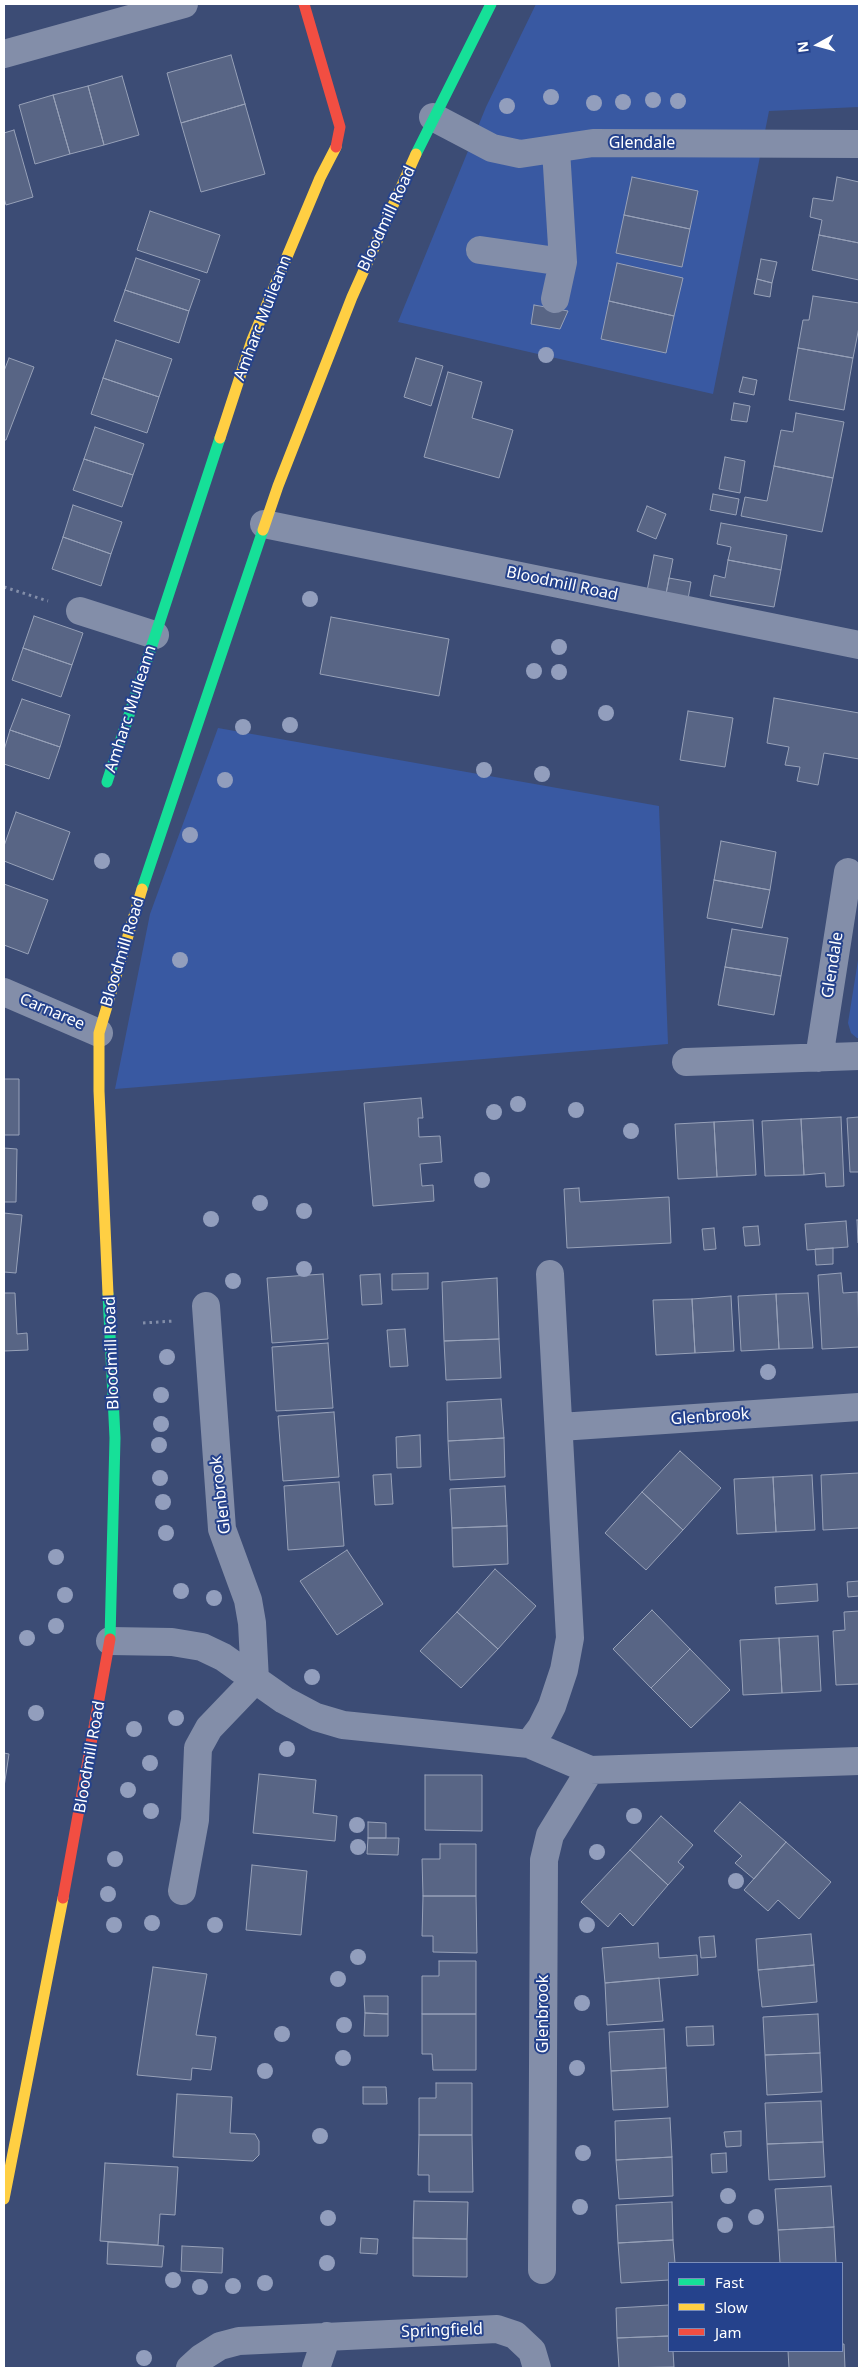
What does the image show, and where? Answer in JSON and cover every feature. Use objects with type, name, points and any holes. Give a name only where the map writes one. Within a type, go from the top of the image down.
[{"type":"street","points":[[4,54],[184,4]]},
{"type":"street","name":"Amharc Muileann","points":[[107,782],[252,340],[320,178],[337,145],[340,127],[304,4]]},
{"type":"street","name":"Bloodmill Road","points":[[5,2188],[45,2000],[110,1641],[115,1438],[99,1091],[99,1033],[136,907],[198,729],[264,524],[352,297],[433,117],[491,4]]},
{"type":"street","name":"Glendale","points":[[433,117],[492,148],[520,154],[593,143],[859,144]]},
{"type":"street","points":[[555,299],[563,262],[556,150]]},
{"type":"street","points":[[480,250],[563,262]]},
{"type":"street","name":"Bloodmill Road","points":[[264,524],[859,645]]},
{"type":"street","name":"Amharc Muileann","points":[[80,611],[155,635]]},
{"type":"street","name":"Glendale","points":[[819,1058],[848,872]]},
{"type":"street","name":"Carnaree","points":[[4,992],[99,1033]]},
{"type":"street","points":[[686,1062],[859,1056]]},
{"type":"street","points":[[529,1744],[541,1728],[552,1706],[564,1670],[570,1638],[560,1427],[550,1274]]},
{"type":"street","name":"Glenbrook","points":[[206,1306],[222,1528],[248,1600],[252,1623],[255,1680]]},
{"type":"street","name":"Glenbrook","points":[[560,1427],[859,1407]]},
{"type":"street","points":[[110,1641],[172,1642],[202,1647],[223,1657],[284,1700],[316,1717],[343,1725],[529,1744],[590,1770],[859,1761]]},
{"type":"street","points":[[182,1891],[195,1820],[198,1748],[209,1728],[255,1680]]},
{"type":"street","name":"Glenbrook","points":[[542,2270],[544,1860],[550,1835],[590,1770]]},
{"type":"street","name":"Springfield","points":[[190,2368],[201,2358],[220,2346],[239,2341],[497,2330],[515,2334],[532,2351],[537,2368]]},
{"type":"street","points":[[316,2368],[327,2336]]},
{"type":"path","points":[[4,587],[80,611]]},
{"type":"shaded area","points":[[536,4],[859,4],[859,107],[769,111],[713,394],[398,322],[486,107]]},
{"type":"shaded area","points":[[218,728],[659,806],[668,1044],[115,1089],[150,914]]},
{"type":"shaded area","points":[[859,954],[859,1038],[857,1038],[851,1033],[848,1023]]},
{"type":"building","points":[[231,55],[245,104],[181,123],[167,73]]},
{"type":"building","points":[[122,76],[139,135],[104,145],[88,86]]},
{"type":"building","points":[[88,86],[104,145],[70,154],[53,95]]},
{"type":"building","points":[[53,95],[70,154],[35,164],[19,105]]},
{"type":"building","points":[[245,104],[265,174],[201,192],[181,123]]},
{"type":"building","points":[[14,130],[33,197],[6,205],[4,198],[4,133]]},
{"type":"building","points":[[632,177],[698,191],[690,229],[624,215]]},
{"type":"building","points":[[837,177],[859,182],[859,243],[819,235],[822,220],[810,217],[813,198],[833,201]]},
{"type":"building","points":[[150,211],[220,235],[207,273],[137,250]]},
{"type":"building","points":[[624,215],[690,229],[682,267],[616,253]]},
{"type":"building","points":[[819,235],[859,243],[859,280],[812,270]]},
{"type":"building","points":[[136,258],[200,280],[189,311],[125,290]]},
{"type":"building","points":[[761,259],[777,262],[772,283],[757,279]]},
{"type":"building","points":[[617,263],[683,278],[674,316],[609,301]]},
{"type":"building","points":[[757,279],[772,283],[770,297],[754,294]]},
{"type":"building","points":[[125,290],[189,311],[179,343],[114,321]]},
{"type":"building","points":[[813,296],[859,303],[859,327],[853,358],[798,348],[803,320],[809,320]]},
{"type":"building","points":[[609,301],[674,316],[666,353],[601,339]]},
{"type":"building","points":[[534,305],[568,311],[560,329],[531,324]]},
{"type":"building","points":[[116,340],[172,359],[159,397],[103,378]]},
{"type":"building","points":[[798,348],[853,358],[844,410],[789,400]]},
{"type":"building","points":[[9,358],[34,367],[6,440],[4,440],[4,371]]},
{"type":"building","points":[[416,358],[443,366],[431,406],[404,397]]},
{"type":"building","points":[[448,372],[482,382],[472,418],[513,430],[499,478],[424,457]]},
{"type":"building","points":[[743,377],[757,380],[754,395],[739,392]]},
{"type":"building","points":[[103,378],[159,397],[147,433],[91,414]]},
{"type":"building","points":[[734,403],[750,406],[747,422],[731,420]]},
{"type":"building","points":[[796,413],[844,422],[833,478],[774,466],[781,430],[793,432]]},
{"type":"building","points":[[95,427],[144,444],[133,475],[84,459]]},
{"type":"building","points":[[725,457],[745,461],[740,493],[719,489]]},
{"type":"building","points":[[84,459],[133,475],[122,507],[73,490]]},
{"type":"building","points":[[774,466],[833,478],[822,532],[741,516],[745,497],[767,501]]},
{"type":"building","points":[[713,494],[739,499],[736,515],[710,510]]},
{"type":"building","points":[[73,505],[122,522],[111,554],[63,537]]},
{"type":"building","points":[[647,506],[666,514],[656,539],[637,531]]},
{"type":"building","points":[[721,523],[787,535],[781,570],[728,560],[731,547],[717,544]]},
{"type":"building","points":[[63,537],[111,554],[101,586],[52,569]]},
{"type":"building","points":[[654,555],[673,559],[666,594],[647,591]]},
{"type":"building","points":[[728,560],[781,570],[774,607],[710,596],[714,575],[725,578]]},
{"type":"building","points":[[669,578],[691,582],[688,599],[666,594]]},
{"type":"building","points":[[34,616],[83,633],[72,665],[23,648]]},
{"type":"building","points":[[331,617],[449,639],[439,696],[320,674]]},
{"type":"building","points":[[23,648],[72,665],[61,697],[12,680]]},
{"type":"building","points":[[774,698],[859,713],[859,759],[824,753],[818,785],[797,781],[800,767],[785,765],[789,747],[767,743]]},
{"type":"building","points":[[22,699],[70,715],[60,747],[10,730]]},
{"type":"building","points":[[688,711],[733,718],[725,767],[680,760]]},
{"type":"building","points":[[10,730],[60,747],[49,779],[4,764],[4,750]]},
{"type":"building","points":[[16,812],[70,832],[53,880],[4,861],[4,846]]},
{"type":"building","points":[[721,841],[776,852],[770,890],[714,880]]},
{"type":"building","points":[[714,880],[770,890],[762,928],[707,918]]},
{"type":"building","points":[[4,884],[48,900],[28,954],[4,945]]},
{"type":"building","points":[[732,929],[788,938],[781,976],[725,967]]},
{"type":"building","points":[[725,967],[781,976],[774,1015],[718,1005]]},
{"type":"building","points":[[4,1079],[19,1079],[19,1135],[4,1135]]},
{"type":"building","points":[[421,1098],[423,1118],[418,1118],[419,1137],[440,1136],[442,1162],[420,1164],[422,1186],[433,1185],[434,1201],[373,1206],[364,1103]]},
{"type":"building","points":[[841,1117],[844,1186],[826,1187],[825,1173],[804,1175],[801,1119]]},
{"type":"building","points":[[859,1117],[859,1172],[850,1172],[847,1118]]},
{"type":"building","points":[[801,1119],[804,1175],[765,1176],[762,1121]]},
{"type":"building","points":[[753,1120],[756,1175],[717,1177],[714,1122]]},
{"type":"building","points":[[714,1122],[717,1177],[678,1179],[675,1124]]},
{"type":"building","points":[[4,1148],[17,1149],[16,1202],[4,1202]]},
{"type":"building","points":[[579,1188],[580,1202],[669,1197],[671,1243],[567,1248],[564,1189]]},
{"type":"building","points":[[4,1213],[22,1215],[16,1273],[4,1272]]},
{"type":"building","points":[[857,1220],[859,1220],[859,1243],[858,1243]]},
{"type":"building","points":[[846,1221],[848,1247],[807,1250],[805,1224]]},
{"type":"building","points":[[758,1226],[760,1245],[745,1246],[743,1227]]},
{"type":"building","points":[[714,1228],[716,1249],[704,1250],[702,1229]]},
{"type":"building","points":[[833,1248],[833,1264],[816,1265],[815,1249]]},
{"type":"building","points":[[428,1273],[428,1289],[392,1290],[392,1274]]},
{"type":"building","points":[[841,1273],[843,1293],[858,1292],[859,1347],[822,1349],[818,1275]]},
{"type":"building","points":[[323,1274],[328,1339],[272,1343],[267,1278]]},
{"type":"building","points":[[380,1274],[382,1304],[362,1305],[360,1275]]},
{"type":"building","points":[[497,1278],[499,1339],[444,1341],[442,1282]]},
{"type":"building","points":[[4,1293],[15,1293],[17,1334],[27,1333],[28,1350],[4,1351]]},
{"type":"building","points":[[808,1293],[813,1348],[779,1349],[776,1294]]},
{"type":"building","points":[[776,1294],[779,1349],[741,1351],[738,1296]]},
{"type":"building","points":[[731,1296],[734,1351],[695,1353],[692,1299]]},
{"type":"building","points":[[692,1299],[695,1353],[656,1355],[653,1300]]},
{"type":"building","points":[[405,1329],[408,1366],[390,1367],[387,1330]]},
{"type":"building","points":[[499,1339],[501,1378],[446,1380],[444,1341]]},
{"type":"building","points":[[328,1343],[333,1408],[276,1411],[272,1347]]},
{"type":"building","points":[[501,1399],[504,1438],[448,1441],[447,1402]]},
{"type":"building","points":[[334,1412],[339,1477],[283,1481],[278,1416]]},
{"type":"building","points":[[420,1435],[421,1467],[397,1468],[396,1437]]},
{"type":"building","points":[[504,1438],[505,1477],[450,1480],[448,1441]]},
{"type":"building","points":[[680,1451],[721,1488],[683,1530],[642,1492]]},
{"type":"building","points":[[859,1473],[859,1528],[823,1530],[821,1475]]},
{"type":"building","points":[[391,1474],[393,1504],[375,1505],[373,1475]]},
{"type":"building","points":[[812,1475],[815,1530],[776,1532],[773,1477]]},
{"type":"building","points":[[773,1477],[776,1532],[737,1534],[734,1479]]},
{"type":"building","points":[[339,1482],[344,1546],[288,1550],[284,1486]]},
{"type":"building","points":[[505,1486],[507,1526],[452,1528],[450,1489]]},
{"type":"building","points":[[642,1492],[683,1530],[646,1570],[605,1533]]},
{"type":"building","points":[[507,1526],[508,1564],[453,1567],[452,1528]]},
{"type":"building","points":[[347,1550],[383,1604],[337,1635],[300,1581]]},
{"type":"building","points":[[495,1569],[536,1606],[498,1649],[457,1612]]},
{"type":"building","points":[[859,1581],[859,1596],[848,1597],[847,1582]]},
{"type":"building","points":[[817,1584],[818,1601],[776,1604],[775,1587]]},
{"type":"building","points":[[652,1610],[690,1649],[651,1688],[613,1649]]},
{"type":"building","points":[[859,1611],[859,1684],[836,1685],[833,1631],[845,1630],[844,1612]]},
{"type":"building","points":[[457,1612],[498,1649],[461,1688],[420,1651]]},
{"type":"building","points":[[818,1636],[821,1691],[782,1693],[779,1638]]},
{"type":"building","points":[[779,1638],[782,1693],[743,1695],[740,1640]]},
{"type":"building","points":[[690,1649],[730,1690],[691,1728],[651,1688]]},
{"type":"building","points":[[4,1753],[9,1754],[4,1787]]},
{"type":"building","points":[[259,1774],[316,1780],[313,1813],[337,1816],[335,1841],[253,1833]]},
{"type":"building","points":[[425,1775],[482,1775],[482,1831],[425,1830]]},
{"type":"building","points":[[740,1802],[786,1842],[754,1879],[735,1863],[742,1856],[714,1831]]},
{"type":"building","points":[[661,1816],[693,1845],[678,1862],[684,1867],[668,1885],[630,1850]]},
{"type":"building","points":[[368,1822],[386,1823],[386,1838],[368,1838]]},
{"type":"building","points":[[368,1838],[399,1838],[398,1855],[367,1854]]},
{"type":"building","points":[[786,1842],[831,1882],[799,1919],[778,1900],[768,1911],[744,1890]]},
{"type":"building","points":[[440,1844],[476,1844],[476,1896],[423,1896],[422,1859],[440,1859]]},
{"type":"building","points":[[630,1850],[668,1885],[633,1926],[620,1913],[608,1927],[581,1902]]},
{"type":"building","points":[[252,1865],[307,1871],[301,1935],[246,1930]]},
{"type":"building","points":[[423,1896],[476,1896],[477,1953],[433,1952],[433,1936],[422,1936]]},
{"type":"building","points":[[811,1934],[814,1965],[758,1970],[756,1939]]},
{"type":"building","points":[[714,1936],[716,1957],[701,1958],[699,1937]]},
{"type":"building","points":[[658,1943],[659,1958],[697,1955],[698,1975],[605,1983],[602,1948]]},
{"type":"building","points":[[439,1961],[476,1961],[476,2014],[422,2014],[422,1976],[439,1976]]},
{"type":"building","points":[[814,1965],[817,2002],[762,2007],[758,1970]]},
{"type":"building","points":[[153,1967],[207,1974],[196,2035],[216,2037],[211,2070],[192,2068],[191,2080],[137,2075]]},
{"type":"building","points":[[659,1978],[663,2021],[607,2025],[605,1983]]},
{"type":"building","points":[[364,1996],[388,1996],[388,2014],[365,2013]]},
{"type":"building","points":[[365,2013],[388,2014],[388,2036],[364,2036]]},
{"type":"building","points":[[422,2014],[476,2014],[476,2070],[433,2070],[432,2054],[422,2054]]},
{"type":"building","points":[[818,2014],[820,2053],[765,2055],[763,2017]]},
{"type":"building","points":[[713,2026],[714,2045],[687,2046],[686,2027]]},
{"type":"building","points":[[664,2029],[666,2068],[611,2071],[609,2032]]},
{"type":"building","points":[[820,2053],[822,2092],[767,2095],[765,2055]]},
{"type":"building","points":[[666,2068],[668,2107],[613,2110],[611,2071]]},
{"type":"building","points":[[436,2083],[472,2083],[472,2135],[419,2135],[419,2098],[436,2098]]},
{"type":"building","points":[[363,2087],[386,2087],[387,2104],[363,2104]]},
{"type":"building","points":[[177,2094],[232,2097],[230,2133],[255,2134],[259,2141],[259,2155],[253,2161],[173,2157]]},
{"type":"building","points":[[821,2101],[823,2142],[767,2144],[765,2103]]},
{"type":"building","points":[[670,2118],[672,2157],[616,2160],[615,2121]]},
{"type":"building","points":[[741,2131],[741,2146],[726,2147],[724,2132]]},
{"type":"building","points":[[419,2135],[472,2135],[473,2192],[429,2192],[429,2175],[418,2175]]},
{"type":"building","points":[[823,2142],[825,2177],[769,2180],[767,2144]]},
{"type":"building","points":[[726,2153],[727,2172],[712,2173],[711,2154]]},
{"type":"building","points":[[672,2157],[673,2196],[619,2199],[616,2160]]},
{"type":"building","points":[[105,2163],[178,2167],[175,2215],[160,2214],[158,2245],[100,2241]]},
{"type":"building","points":[[831,2186],[834,2227],[778,2230],[775,2189]]},
{"type":"building","points":[[414,2201],[468,2202],[467,2239],[413,2238]]},
{"type":"building","points":[[672,2202],[673,2240],[618,2243],[616,2205]]},
{"type":"building","points":[[834,2227],[836,2262],[780,2262],[778,2230]]},
{"type":"building","points":[[361,2238],[378,2239],[377,2254],[360,2253]]},
{"type":"building","points":[[413,2238],[467,2239],[467,2277],[413,2276]]},
{"type":"building","points":[[673,2240],[675,2262],[668,2262],[668,2280],[621,2283],[618,2243]]},
{"type":"building","points":[[108,2242],[164,2246],[162,2267],[107,2264]]},
{"type":"building","points":[[182,2246],[223,2248],[222,2273],[181,2271]]},
{"type":"building","points":[[668,2305],[668,2336],[617,2338],[616,2308]]},
{"type":"building","points":[[668,2336],[668,2352],[673,2352],[674,2367],[619,2368],[617,2338]]},
{"type":"building","points":[[844,2344],[845,2368],[789,2368],[788,2352],[843,2352]]},
{"type":"traffic: fast","points":[[416,154],[491,4]]},
{"type":"traffic: fast","points":[[107,782],[220,438]]},
{"type":"traffic: fast","points":[[142,889],[263,530]]},
{"type":"traffic: fast","points":[[108,1294],[115,1438],[110,1639]]},
{"type":"traffic: slow","points":[[220,438],[252,340],[320,178],[336,147]]},
{"type":"traffic: slow","points":[[263,530],[278,486],[352,297],[416,154]]},
{"type":"traffic: slow","points":[[108,1294],[99,1091],[99,1033],[142,889]]},
{"type":"traffic: slow","points":[[4,2199],[63,1898]]},
{"type":"traffic: jam","points":[[304,4],[340,127],[336,147]]},
{"type":"traffic: jam","points":[[63,1898],[110,1639]]}]
